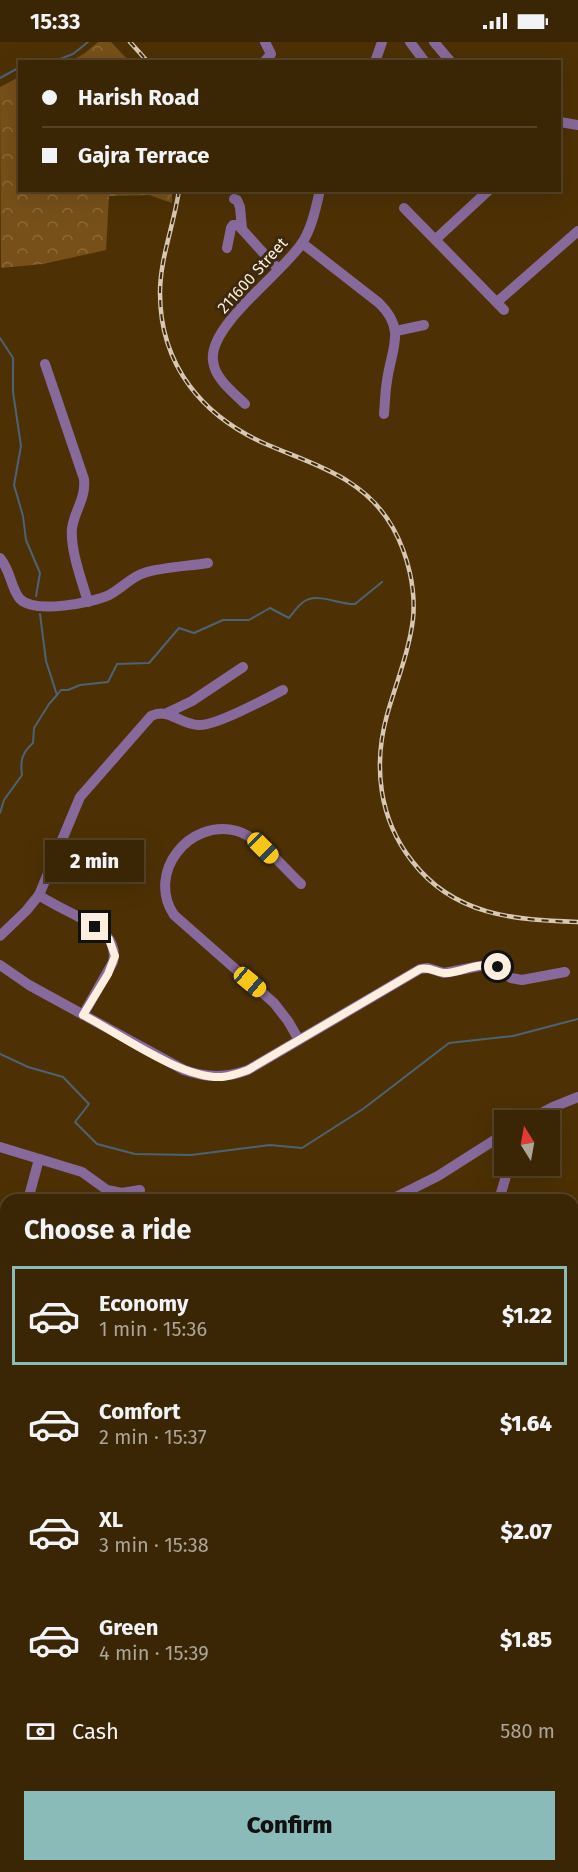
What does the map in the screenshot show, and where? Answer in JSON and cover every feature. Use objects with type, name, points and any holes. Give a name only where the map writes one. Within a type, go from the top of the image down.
[{"type":"street","points":[[265,42],[271,54],[266,60]]},
{"type":"street","points":[[376,60],[382,42]]},
{"type":"street","points":[[410,42],[422,60]]},
{"type":"street","points":[[434,42],[450,60]]},
{"type":"street","points":[[561,122],[578,125]]},
{"type":"street","name":"211600 Street","points":[[245,405],[217,375],[213,365],[213,353],[218,339],[230,320],[302,243],[319,192]]},
{"type":"street","points":[[436,239],[487,192]]},
{"type":"street","points":[[234,199],[240,207],[242,229]]},
{"type":"street","points":[[404,208],[500,306],[578,231]]},
{"type":"street","points":[[226,248],[231,227],[238,225],[278,269]]},
{"type":"street","points":[[302,243],[379,303],[389,314],[396,331],[396,342],[387,379],[384,414]]},
{"type":"street","points":[[396,331],[424,325]]},
{"type":"street","points":[[45,364],[84,478],[84,493],[72,533],[88,602]]},
{"type":"street","points":[[0,558],[9,570],[17,595],[24,602],[52,606],[75,606],[88,602],[110,594],[142,574],[208,563]]},
{"type":"street","points":[[0,936],[39,895],[80,797],[151,716],[166,713],[192,701],[243,667]]},
{"type":"street","points":[[166,713],[188,724],[208,725],[283,690]]},
{"type":"street","points":[[299,1040],[288,1021],[274,1004],[174,915],[168,904],[165,887],[168,869],[182,846],[198,835],[217,830],[238,832],[253,840],[301,884]]},
{"type":"street","points":[[39,895],[104,933],[112,945],[115,956],[113,962],[83,1015]]},
{"type":"street","points":[[0,965],[29,985],[184,1070],[214,1077],[234,1075],[248,1070],[425,967],[444,974],[493,965],[511,978],[522,980],[564,972]]},
{"type":"street","points":[[547,1110],[578,1097]]},
{"type":"street","points":[[402,1194],[438,1176],[494,1140]]},
{"type":"street","points":[[0,1147],[82,1172],[107,1190],[122,1192],[140,1190]]},
{"type":"street","points":[[30,1194],[39,1159]]},
{"type":"street","points":[[501,1194],[506,1176]]},
{"type":"green space","points":[[98,42],[111,42],[128,60],[73,60]]},
{"type":"green space","points":[[18,78],[18,192],[172,192],[172,203],[149,195],[109,196],[106,250],[43,264],[1,268],[0,87]]},
{"type":"waterway","points":[[57,60],[73,54],[88,42]]},
{"type":"waterway","points":[[0,78],[18,68]]},
{"type":"waterway","points":[[0,338],[13,358],[13,392],[21,446],[14,485],[23,516],[26,540],[40,573],[36,596]]},
{"type":"waterway","points":[[57,695],[61,690],[80,685],[108,682],[117,664],[149,663],[179,628],[194,633],[223,620],[249,620],[270,608],[289,618],[302,603],[314,598],[355,604],[382,582]]},
{"type":"waterway","points":[[0,813],[4,800],[22,775],[23,757],[33,743],[34,728],[57,695],[46,661],[40,614]]},
{"type":"waterway","points":[[0,1054],[28,1067],[63,1077],[89,1104],[75,1122],[97,1144],[135,1154],[191,1155],[270,1145],[302,1148],[363,1109],[449,1043],[513,1036],[578,1019]]},
{"type":"railway","points":[[130,42],[146,60]]},
{"type":"railway","points":[[179,192],[162,267],[160,293],[162,319],[168,344],[177,366],[205,404],[224,420],[268,445],[322,467],[354,485],[369,497],[382,511],[403,549],[412,584],[413,619],[387,715],[380,753],[380,773],[386,810],[401,845],[429,879],[466,904],[509,916],[578,922]]},
{"type":"route","points":[[95,927],[109,939],[115,956],[108,974],[83,1015],[184,1070],[214,1077],[234,1075],[248,1070],[425,967],[444,974],[480,966],[498,967]]}]
